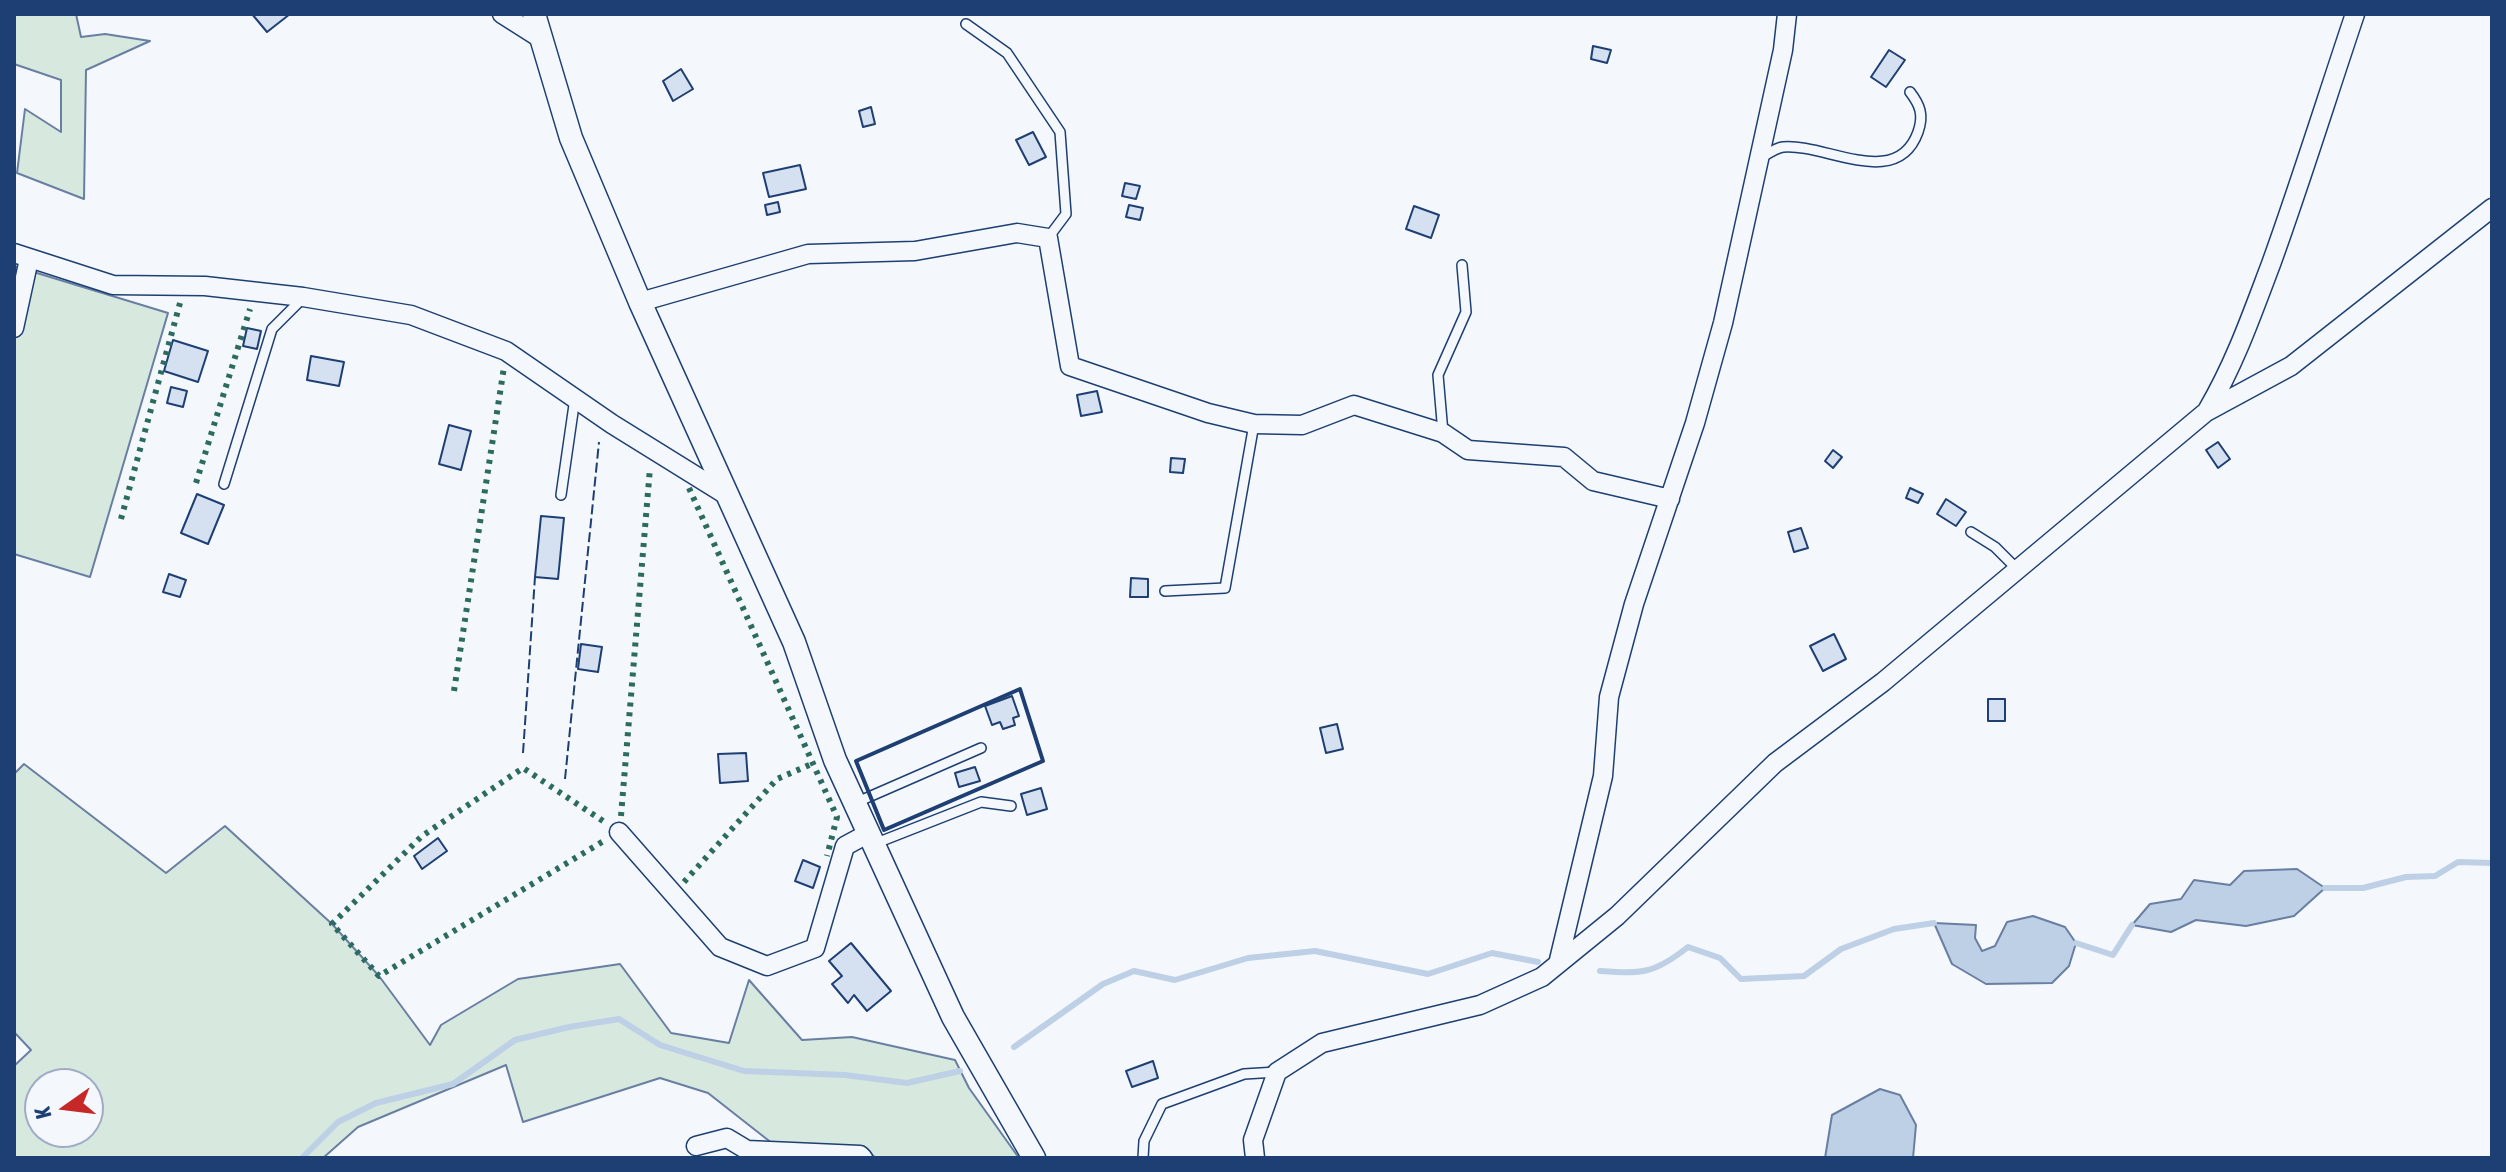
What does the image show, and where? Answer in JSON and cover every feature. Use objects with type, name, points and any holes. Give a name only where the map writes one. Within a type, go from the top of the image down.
[{"type":"street","points":[[502,14],[543,40]]},
{"type":"street","points":[[534,14],[571,138],[640,302],[794,642],[835,760],[953,1017],[1034,1158]]},
{"type":"street","points":[[1558,964],[1603,776],[1609,697],[1634,604],[1670,499],[1723,323],[1761,158],[1783,50],[1787,14]]},
{"type":"street","points":[[2206,412],[2228,376],[2248,326],[2298,189],[2355,14]]},
{"type":"street","points":[[1255,1158],[1253,1140],[1277,1072],[1322,1043],[1480,1005],[1542,977],[1617,916],[1775,763],[1883,682],[2206,412],[2291,366],[2492,208]]},
{"type":"street","points":[[640,302],[808,254],[915,251],[1017,233],[1048,238],[1070,366],[1208,413],[1254,424],[1302,425],[1354,405],[1443,433],[1468,450],[1564,457],[1593,481],[1670,499]]},
{"type":"street","points":[[14,328],[22,256],[113,285],[205,286],[303,297],[411,315],[506,351],[728,496]]},
{"type":"street","points":[[619,832],[720,947],[767,966],[815,948],[845,846],[871,839]]},
{"type":"street","points":[[696,1146],[727,1138],[747,1150],[860,1155],[863,1158]]},
{"type":"lane","points":[[966,24],[1007,53],[1060,132],[1066,214],[1048,238]]},
{"type":"lane","points":[[1761,158],[1779,147],[1802,147],[1870,163],[1898,158],[1913,145],[1920,127],[1921,107],[1910,92]]},
{"type":"lane","points":[[1443,433],[1438,375],[1466,312],[1462,265]]},
{"type":"lane","points":[[224,484],[272,329],[303,297]]},
{"type":"lane","points":[[561,495],[575,398]]},
{"type":"lane","points":[[1165,591],[1225,588],[1254,424]]},
{"type":"lane","points":[[1971,532],[1995,547],[2017,569]]},
{"type":"lane","points":[[855,803],[981,748]]},
{"type":"lane","points":[[871,839],[981,802],[1011,806]]},
{"type":"lane","points":[[1143,1158],[1144,1141],[1162,1104],[1244,1074],[1277,1072]]},
{"type":"shaded area","points":[[14,14],[76,14],[81,37],[105,34],[150,41],[86,70],[84,199],[17,173],[25,109],[61,132],[61,80],[14,64]]},
{"type":"shaded area","points":[[14,266],[168,313],[90,577],[14,554]]},
{"type":"shaded area","points":[[24,764],[166,873],[225,826],[332,924],[379,976],[430,1045],[441,1025],[518,979],[620,964],[671,1033],[729,1043],[749,980],[802,1040],[852,1037],[955,1060],[969,1088],[1019,1158],[876,1158],[864,1148],[773,1144],[708,1093],[660,1078],[523,1122],[506,1065],[358,1127],[323,1158],[14,1158],[14,1066],[31,1050],[14,1032],[14,774]]},
{"type":"water","points":[[2297,869],[2325,888],[2294,916],[2246,926],[2196,920],[2171,932],[2132,925],[2150,904],[2181,899],[2194,880],[2230,885],[2244,871]]},
{"type":"water","points":[[2033,916],[2065,927],[2076,943],[2069,966],[2052,983],[1986,984],[1952,964],[1934,923],[1976,925],[1975,938],[1982,951],[1995,946],[2007,922]]},
{"type":"water","points":[[1880,1089],[1900,1095],[1916,1125],[1913,1158],[1825,1158],[1832,1115]]},
{"type":"building","points":[[252,14],[290,14],[267,32]]},
{"type":"building","points":[[1593,46],[1611,50],[1607,63],[1591,59]]},
{"type":"building","points":[[1889,50],[1905,60],[1886,87],[1871,77]]},
{"type":"building","points":[[681,69],[693,89],[673,101],[663,81]]},
{"type":"building","points":[[871,107],[875,124],[863,127],[859,111]]},
{"type":"building","points":[[1033,132],[1046,157],[1029,165],[1016,140]]},
{"type":"building","points":[[800,165],[806,189],[769,197],[763,173]]},
{"type":"building","points":[[1125,183],[1140,186],[1136,199],[1122,196]]},
{"type":"building","points":[[778,202],[780,212],[767,215],[765,205]]},
{"type":"building","points":[[1129,205],[1143,208],[1140,220],[1126,217]]},
{"type":"building","points":[[1414,206],[1439,215],[1431,238],[1406,229]]},
{"type":"building","points":[[247,328],[261,331],[257,349],[243,346]]},
{"type":"building","points":[[173,340],[208,351],[198,382],[164,371]]},
{"type":"building","points":[[311,356],[344,362],[339,386],[307,380]]},
{"type":"building","points":[[171,387],[187,391],[183,407],[167,403]]},
{"type":"building","points":[[1097,391],[1102,412],[1081,416],[1077,395]]},
{"type":"building","points":[[449,425],[471,431],[461,470],[439,464]]},
{"type":"building","points":[[2218,442],[2230,459],[2218,468],[2206,450]]},
{"type":"building","points":[[1833,450],[1842,457],[1833,468],[1825,461]]},
{"type":"building","points":[[1171,458],[1185,459],[1183,473],[1170,472]]},
{"type":"building","points":[[1910,488],[1923,494],[1918,503],[1906,498]]},
{"type":"building","points":[[197,494],[224,505],[208,544],[181,533]]},
{"type":"building","points":[[1946,499],[1966,512],[1956,526],[1937,514]]},
{"type":"building","points":[[541,516],[564,518],[558,579],[535,577]]},
{"type":"building","points":[[1801,528],[1808,548],[1794,552],[1788,532]]},
{"type":"building","points":[[169,574],[186,580],[180,597],[163,592]]},
{"type":"building","points":[[1131,578],[1148,579],[1148,597],[1130,597]]},
{"type":"building","points":[[1834,634],[1846,659],[1823,671],[1810,646]]},
{"type":"building","points":[[581,644],[602,647],[598,672],[578,669]]},
{"type":"building","points":[[1012,696],[1019,716],[1013,718],[1015,725],[1003,729],[1000,722],[992,725],[985,706]]},
{"type":"building","points":[[1988,699],[2005,699],[2005,721],[1988,721]]},
{"type":"building","points":[[1337,724],[1343,749],[1326,753],[1320,728]]},
{"type":"building","points":[[746,753],[748,781],[720,783],[718,754]]},
{"type":"building","points":[[975,767],[980,781],[959,787],[955,773]]},
{"type":"building","points":[[1041,788],[1047,809],[1027,815],[1021,794]]},
{"type":"building","points":[[438,838],[447,851],[422,869],[414,856]]},
{"type":"building","points":[[803,860],[820,867],[813,888],[795,881]]},
{"type":"building","points":[[851,943],[891,991],[867,1011],[854,995],[848,1003],[832,984],[842,976],[829,961]]},
{"type":"building","points":[[1153,1061],[1158,1078],[1132,1087],[1126,1071]]},
{"type":"waterway","points":[[2325,888],[2363,888],[2406,877],[2435,876],[2458,862],[2492,863]]},
{"type":"waterway","points":[[1600,971],[1647,970],[1666,963],[1688,947],[1720,958],[1741,979],[1804,976],[1841,949],[1894,929],[1934,923]]},
{"type":"waterway","points":[[2076,943],[2113,955],[2132,925]]},
{"type":"waterway","points":[[1014,1047],[1103,984],[1134,971],[1175,980],[1248,958],[1315,951],[1428,974],[1492,953],[1538,962]]},
{"type":"waterway","points":[[302,1158],[338,1122],[376,1103],[453,1084],[515,1040],[619,1019],[660,1045],[744,1071],[845,1075],[907,1083],[960,1071]]},
{"type":"hedge","points":[[121,519],[180,303]]},
{"type":"hedge","points":[[196,483],[250,309]]},
{"type":"hedge","points":[[454,691],[504,367]]},
{"type":"hedge","points":[[621,816],[650,468]]},
{"type":"hedge","points":[[689,488],[837,817],[827,856]]},
{"type":"hedge","points":[[684,882],[777,779],[814,763]]},
{"type":"hedge","points":[[603,821],[523,768],[422,836],[332,924],[379,976],[607,839]]},
{"type":"fence","points":[[565,779],[599,442]]},
{"type":"fence","points":[[523,753],[535,577]]},
{"type":"wall","points":[[1020,689],[1043,761],[884,830],[856,761],[1020,689]]}]
